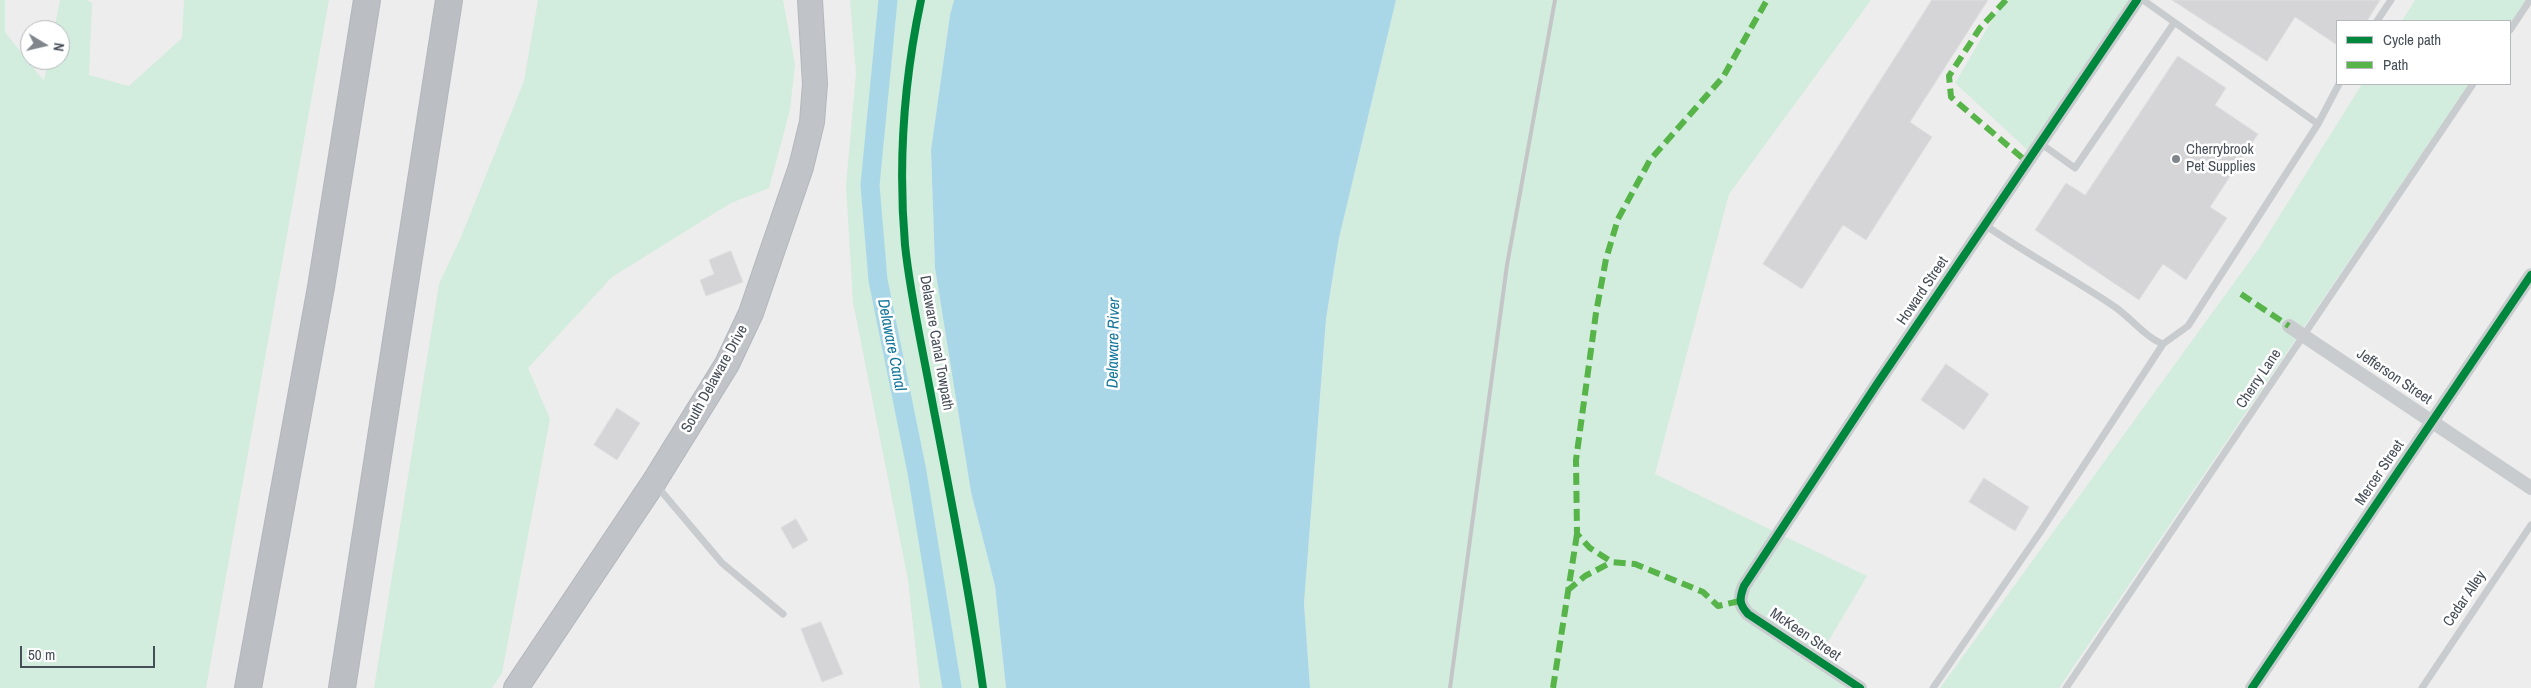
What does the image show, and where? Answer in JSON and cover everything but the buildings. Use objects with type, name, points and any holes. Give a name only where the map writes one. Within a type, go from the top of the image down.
[{"type":"highway","points":[[248,688],[324,268],[367,0]]},
{"type":"highway","points":[[342,688],[449,0]]},
{"type":"highway","name":"South Delaware Drive","points":[[516,688],[654,482],[738,341],[762,286],[800,167],[812,122],[815,91],[810,0]]},
{"type":"street","name":"Howard Street","points":[[1740,602],[1744,586],[1756,566],[2137,0]]},
{"type":"street","name":"Mercer Street","points":[[2252,688],[2531,274]]},
{"type":"street","name":"Jefferson Street","points":[[2289,326],[2531,488]]},
{"type":"street","name":"McKeen Street","points":[[1740,602],[1748,614],[1860,688]]},
{"type":"lane","points":[[2143,0],[2318,124]]},
{"type":"lane","points":[[2378,20],[2391,0]]},
{"type":"lane","points":[[2511,28],[2530,0]]},
{"type":"lane","points":[[2040,144],[2075,168],[2174,23]]},
{"type":"lane","points":[[1933,688],[2041,531],[2163,344],[2188,326],[2318,124],[2338,85]]},
{"type":"lane","name":"Cherry Lane","points":[[2066,688],[2473,85]]},
{"type":"lane","points":[[1985,225],[2018,247],[2068,275],[2131,318],[2154,341],[2163,344]]},
{"type":"lane","points":[[654,482],[722,564],[783,614]]},
{"type":"lane","name":"Cedar Alley","points":[[2422,688],[2531,525]]},
{"type":"green space","points":[[0,0],[5,0],[5,32],[20,51],[20,70],[35,70],[44,81],[46,70],[70,70],[70,20],[56,20],[60,0],[87,0],[92,3],[89,75],[129,86],[182,38],[184,0],[329,0],[206,688],[0,688]]},
{"type":"green space","points":[[538,0],[783,0],[795,64],[790,110],[769,188],[731,203],[612,277],[528,368],[550,419],[502,673],[492,688],[374,688],[439,284],[461,237],[524,81]]},
{"type":"green space","points":[[850,0],[954,0],[950,15],[931,150],[935,268],[971,492],[995,586],[1006,688],[920,688],[908,580],[853,302],[846,186],[856,73]]},
{"type":"green space","points":[[1396,0],[1871,0],[1729,194],[1655,474],[1867,576],[1819,657],[1865,688],[1310,688],[1304,603],[1326,319],[1339,238]]},
{"type":"green space","points":[[2004,0],[2136,0],[2033,155],[1955,83]]},
{"type":"green space","points":[[2415,0],[2526,0],[2511,22],[2511,20],[2403,20]]},
{"type":"green space","points":[[2361,85],[2468,85],[2059,688],[1940,688],[2260,247]]},
{"type":"water","name":"Delaware River","points":[[954,0],[1396,0],[1339,238],[1326,319],[1304,603],[1310,688],[1006,688],[995,586],[971,492],[935,268],[931,150],[950,15]]},
{"type":"waterway","name":"Delaware Canal","points":[[888,0],[870,185],[878,280],[917,472],[952,688]]},
{"type":"railway","points":[[1450,688],[1507,265],[1555,0]]},
{"type":"marked path","points":[[1740,601],[1718,606],[1703,592],[1635,564],[1612,562],[1590,548],[1577,534],[1576,460],[1596,313],[1606,259],[1618,219],[1650,160],[1723,77],[1767,0]]},
{"type":"marked path","points":[[2006,0],[1980,28],[1949,76],[1951,97],[2027,162]]},
{"type":"marked path","points":[[2241,294],[2289,326]]},
{"type":"marked path","points":[[1553,688],[1577,534]]},
{"type":"marked path","points":[[1567,591],[1585,576],[1612,562]]},
{"type":"cycle path","name":"Delaware Canal Towpath","points":[[921,0],[910,61],[904,122],[902,183],[905,245],[916,318],[965,576],[983,688]]},
{"type":"cycle path","points":[[1860,688],[1748,614],[1741,601],[1744,586],[1877,384],[2137,0]]},
{"type":"cycle path","points":[[2252,688],[2531,275]]},
{"type":"place","name":"Cherrybrook Pet Supplies","points":[[2176,159]]}]
